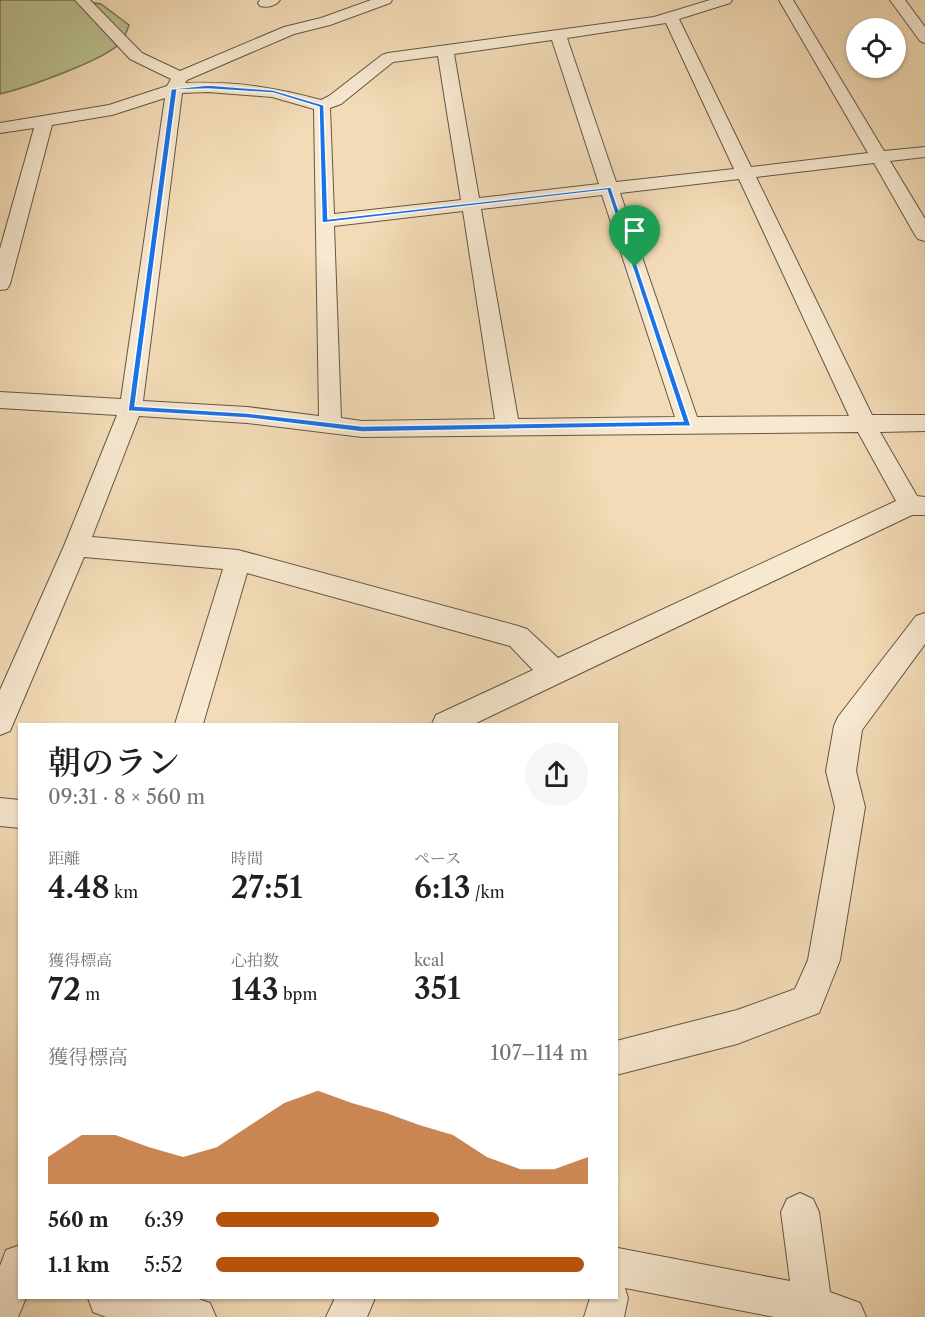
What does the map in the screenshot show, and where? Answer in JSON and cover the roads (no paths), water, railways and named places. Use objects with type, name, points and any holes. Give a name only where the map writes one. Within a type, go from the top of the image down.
[{"type":"street","points":[[82,0],[136,56],[177,83],[273,92],[322,106],[335,100],[388,57],[656,21],[725,0]]},
{"type":"street","points":[[0,128],[44,123],[112,110],[177,83],[289,30],[325,22],[385,0]]},
{"type":"street","points":[[786,0],[925,235]]},
{"type":"street","points":[[897,0],[925,36]]},
{"type":"street","points":[[448,723],[554,672],[918,506],[864,423],[671,17]]},
{"type":"street","points":[[558,34],[688,424]]},
{"type":"street","points":[[445,49],[508,428]]},
{"type":"street","points":[[0,722],[76,546],[131,409],[177,83]]},
{"type":"street","points":[[322,106],[330,426]]},
{"type":"street","points":[[0,284],[44,123]]},
{"type":"street","points":[[325,221],[925,152]]},
{"type":"street","points":[[0,400],[247,416],[362,429],[925,423]]},
{"type":"street","points":[[76,546],[238,561],[518,637],[554,672]]},
{"type":"street","points":[[189,723],[238,561]]},
{"type":"street","points":[[618,1057],[737,1027],[807,1001],[824,960],[850,807],[841,771],[848,726],[925,624]]},
{"type":"street","points":[[0,812],[18,814]]},
{"type":"street","points":[[618,1267],[824,1313],[800,1212]]},
{"type":"street","points":[[0,1312],[13,1274]]},
{"type":"street","points":[[112,1299],[196,1317]]},
{"type":"street","points":[[346,1317],[355,1299]]},
{"type":"street","points":[[604,1317],[609,1299]]}]
